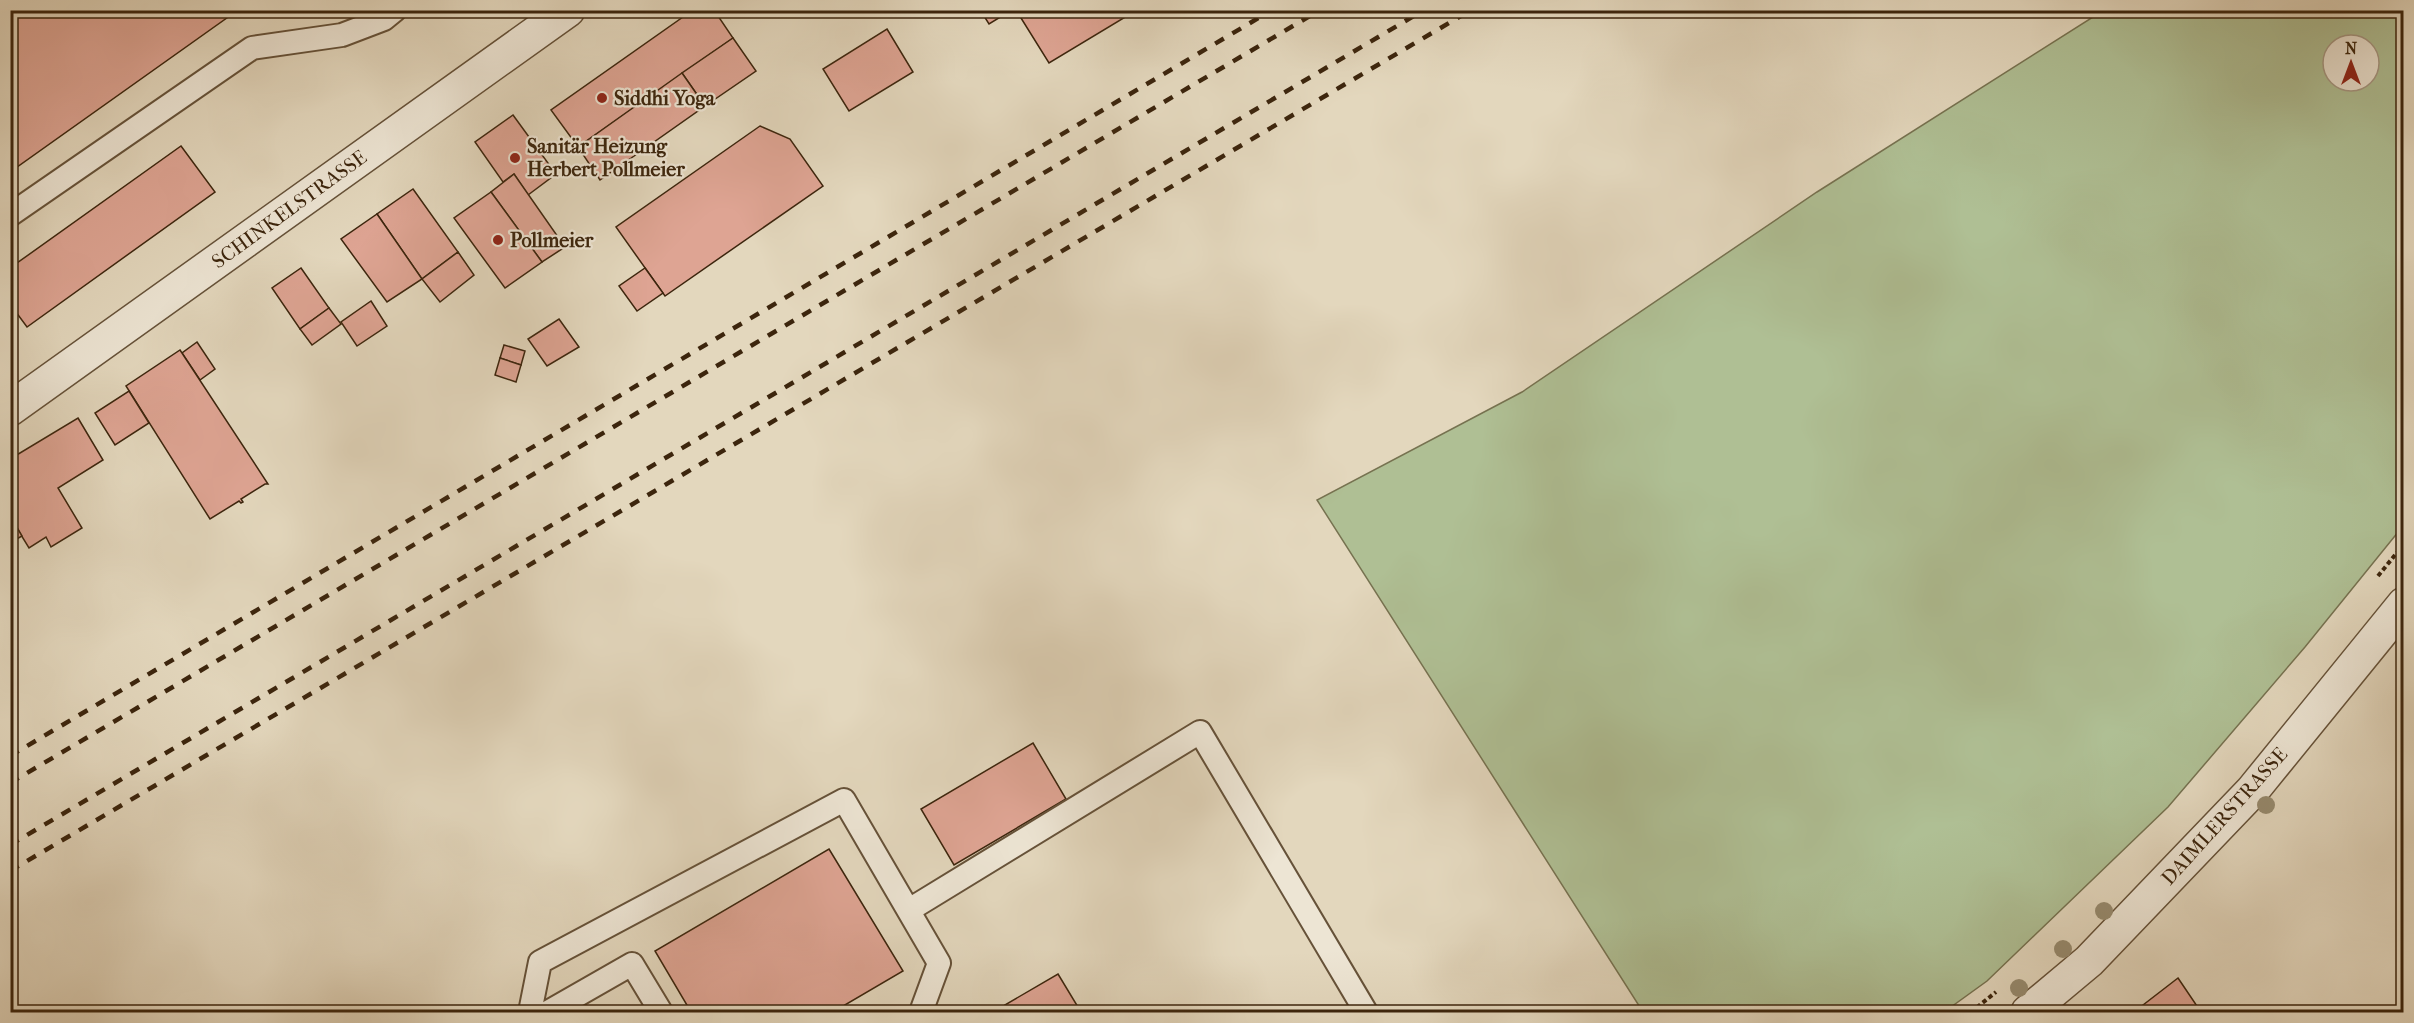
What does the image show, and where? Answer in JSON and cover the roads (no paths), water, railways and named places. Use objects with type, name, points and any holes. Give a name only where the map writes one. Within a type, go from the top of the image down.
[{"type":"street","name":"SCHINKELSTRASSE","points":[[10,409],[568,10]]},
{"type":"street","name":"DAIMLERSTRASSE","points":[[2028,1012],[2089,961],[2252,791],[2403,604]]},
{"type":"lane","points":[[10,215],[252,48],[342,35],[384,19],[395,10]]},
{"type":"lane","points":[[909,910],[1200,732],[1366,1012]]},
{"type":"lane","points":[[530,1012],[540,962],[844,800],[939,963],[921,1012]]},
{"type":"lane","points":[[548,1012],[632,964],[661,1012]]},
{"type":"railway","points":[[10,756],[1272,10]]},
{"type":"railway","points":[[10,783],[1320,10]]},
{"type":"railway","points":[[10,845],[1424,10]]},
{"type":"railway","points":[[10,871],[1471,10]]},
{"type":"place","name":"Siddhi Yoga","points":[[602,98]]},
{"type":"place","name":"Sanitär Heizung Herbert Pollmeier","points":[[515,158]]},
{"type":"place","name":"Pollmeier","points":[[498,240]]}]
